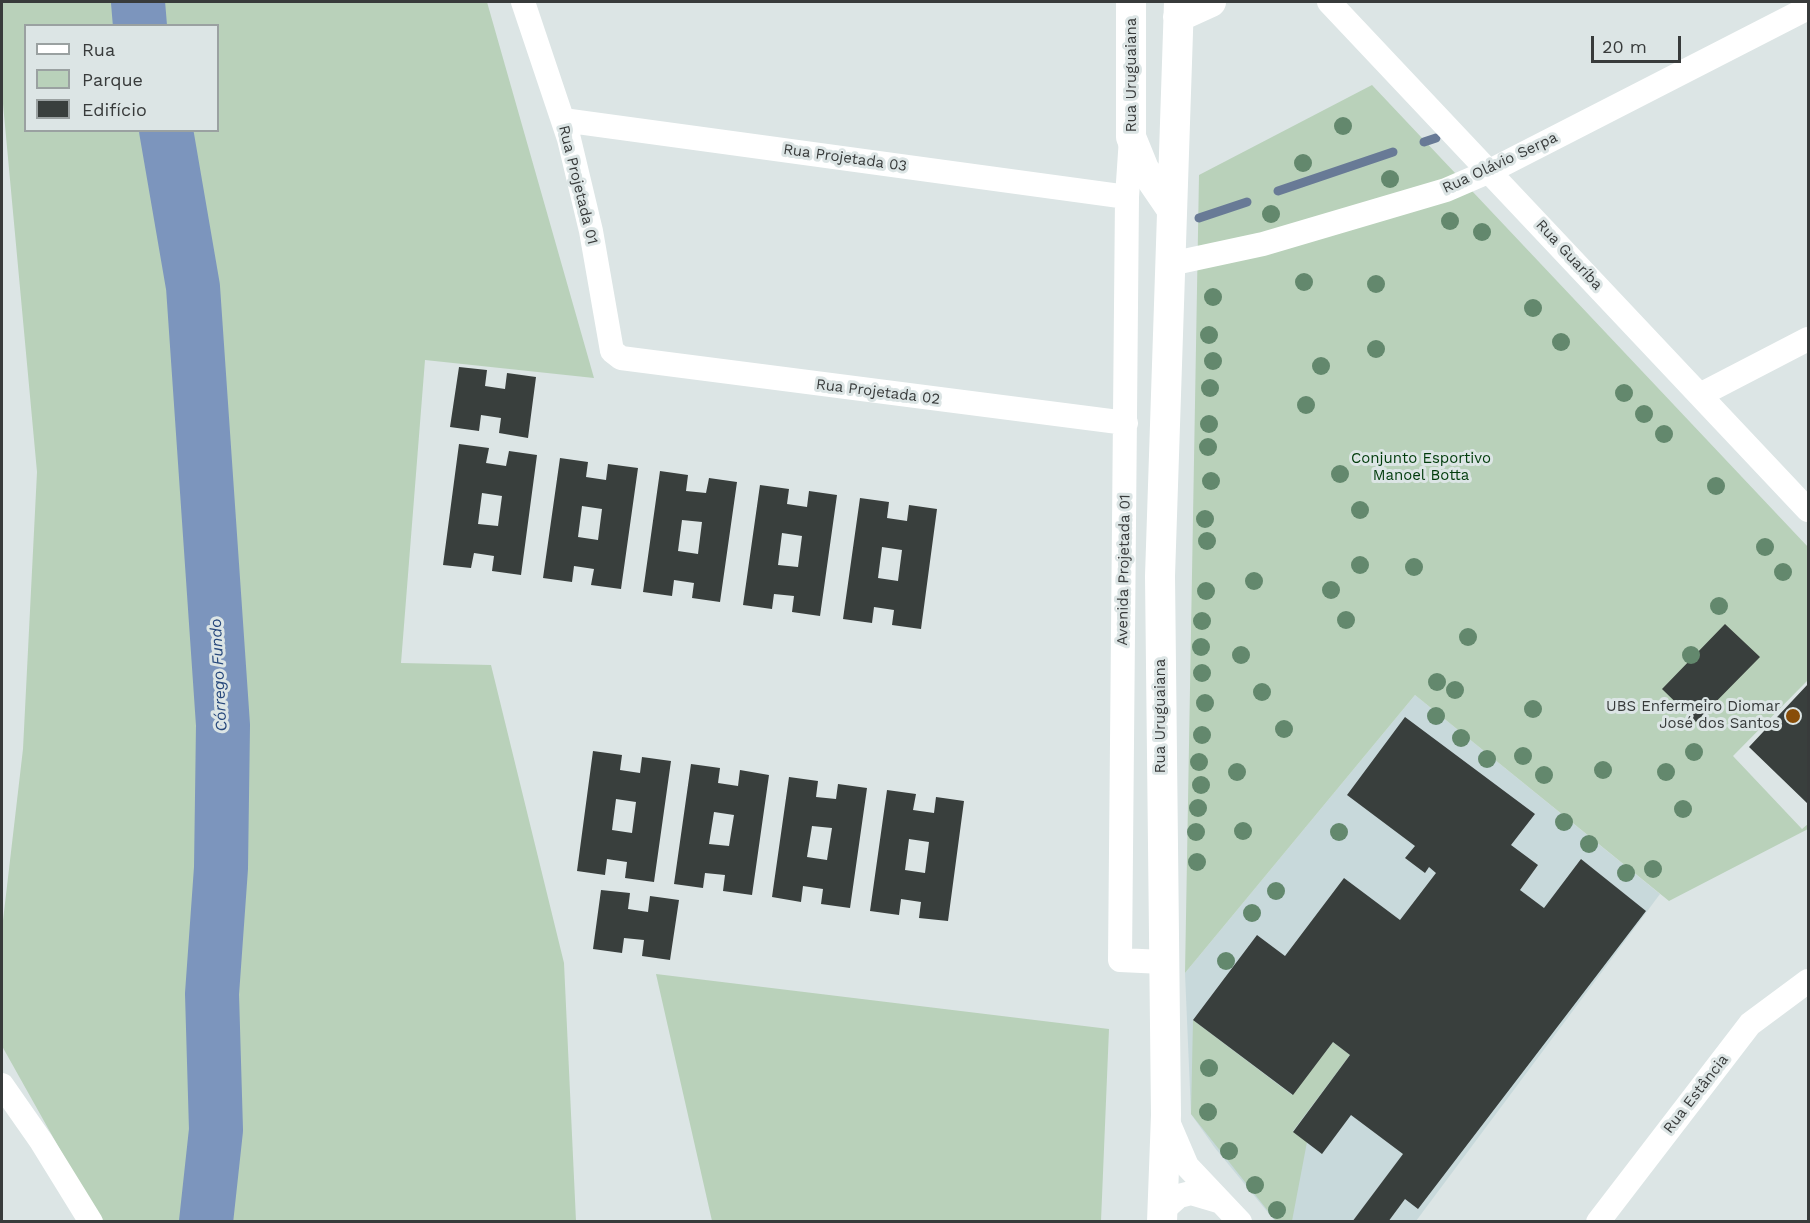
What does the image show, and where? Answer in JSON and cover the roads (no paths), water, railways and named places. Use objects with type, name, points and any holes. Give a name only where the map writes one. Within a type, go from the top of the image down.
[{"type":"street","name":"Rua Projetada 01","points":[[524,2],[562,120],[591,231],[612,351],[621,358],[631,361]]},
{"type":"street","name":"Rua Uruguaiana","points":[[1131,2],[1131,137],[1150,180],[1172,210]]},
{"type":"street","points":[[1179,9],[1211,2]]},
{"type":"street","name":"Rua Guaríba","points":[[1329,2],[1809,510]]},
{"type":"street","name":"Rua Olávio Serpa","points":[[1170,264],[1263,244],[1446,190],[1490,171],[1809,8]]},
{"type":"street","name":"Rua Uruguaiana","points":[[1162,1216],[1166,1115],[1162,962],[1160,576],[1179,9]]},
{"type":"street","name":"Rua Projetada 03","points":[[562,120],[1127,197]]},
{"type":"street","name":"Avenida Projetada 01","points":[[1131,137],[1127,197],[1120,960],[1162,962]]},
{"type":"street","points":[[1700,395],[1809,339]]},
{"type":"street","name":"Rua Projetada 02","points":[[631,361],[1126,423]]},
{"type":"street","name":"Rua Estância","points":[[1598,1221],[1750,1024],[1809,981]]},
{"type":"street","points":[[2,1085],[41,1141],[91,1221]]},
{"type":"street","points":[[1166,1115],[1176,1146],[1187,1166],[1240,1221]]},
{"type":"street","points":[[1162,1216],[1179,1196],[1191,1193],[1223,1203]]},
{"type":"waterway","name":"Córrego Fundo","points":[[138,2],[140,24]]},
{"type":"waterway","name":"Córrego Fundo","points":[[166,132],[193,287],[223,725],[221,868],[212,994],[216,1130],[206,1222]]},
{"type":"waterway","points":[[1424,142],[1436,138]]},
{"type":"waterway","points":[[1278,191],[1393,152]]},
{"type":"waterway","points":[[1199,218],[1247,202]]},
{"type":"place","name":"UBS Enfermeiro Diomar José dos Santos","points":[[1793,716]]},
{"type":"park label","name":"Conjunto Esportivo Manoel Botta","points":[[1421,468]]}]
